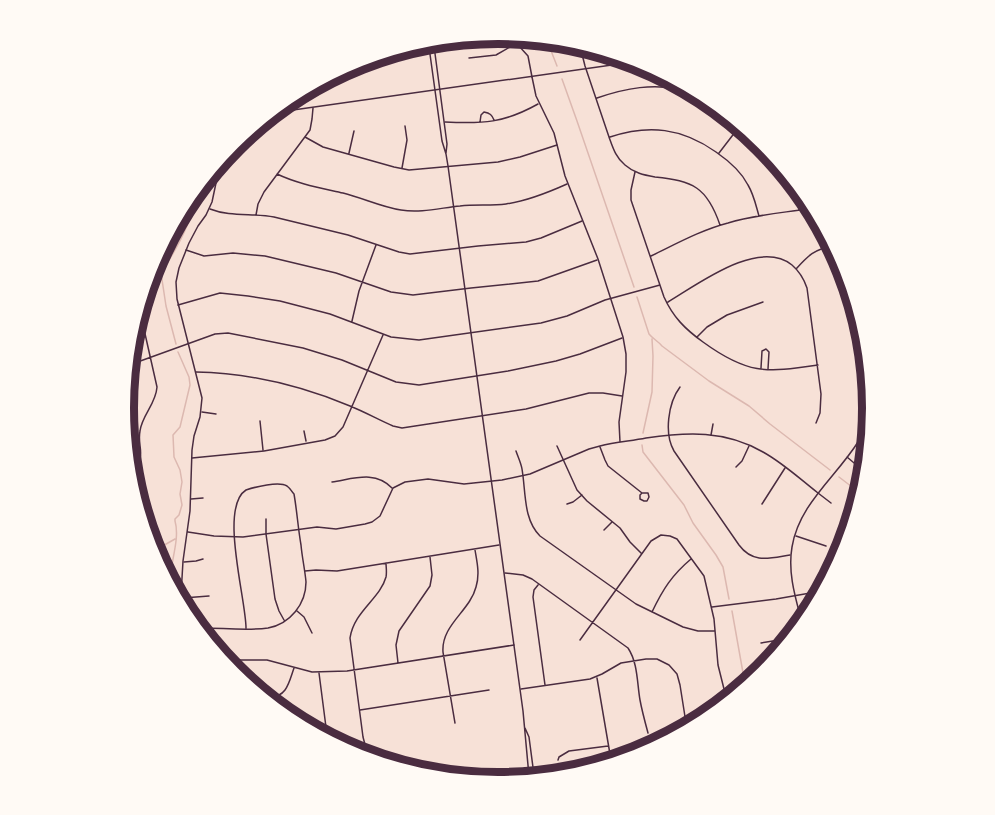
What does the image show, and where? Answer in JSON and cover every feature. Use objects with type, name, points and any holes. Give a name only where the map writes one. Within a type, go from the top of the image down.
[{"type":"street","points":[[469,58],[496,55],[517,44],[528,56],[539,104],[551,126],[568,184],[598,259],[623,337],[626,361],[619,422],[620,442]]},
{"type":"street","points":[[434,49],[447,144],[446,154]]},
{"type":"street","points":[[429,50],[454,206],[520,689],[528,770]]},
{"type":"street","points":[[582,53],[613,149],[620,161],[635,172],[680,180],[692,185],[708,199],[720,225]]},
{"type":"street","points":[[287,111],[618,64]]},
{"type":"street","points":[[596,98],[639,87],[672,88]]},
{"type":"street","points":[[444,122],[494,121],[513,117],[539,104]]},
{"type":"street","points":[[256,215],[261,197],[311,127],[313,107]]},
{"type":"street","points":[[480,123],[484,112],[492,115],[494,121]]},
{"type":"street","points":[[402,169],[407,140],[405,126]]},
{"type":"street","points":[[609,137],[644,129],[665,130],[694,139],[719,154],[737,170],[748,185],[759,216]]},
{"type":"street","points":[[349,154],[354,131]]},
{"type":"street","points":[[719,154],[735,132]]},
{"type":"street","points":[[305,137],[323,147],[402,169],[420,170],[508,160],[557,145]]},
{"type":"street","points":[[635,172],[631,201],[667,303],[682,326],[718,353],[749,367],[778,370],[818,365]]},
{"type":"street","points":[[277,174],[294,182],[347,194],[398,210],[417,211],[454,206],[513,203],[568,184]]},
{"type":"street","points":[[181,588],[191,499],[194,436],[202,398],[178,305],[177,276],[186,250],[209,209],[214,195],[215,178]]},
{"type":"street","points":[[798,202],[799,210]]},
{"type":"street","points":[[209,209],[223,213],[274,218],[338,232],[410,254],[526,242],[583,221]]},
{"type":"street","points":[[650,256],[720,225],[803,210]]},
{"type":"street","points":[[351,321],[376,244]]},
{"type":"street","points":[[796,269],[813,252],[824,248]]},
{"type":"street","points":[[186,250],[204,256],[233,253],[265,256],[319,268],[405,295],[538,281],[598,259]]},
{"type":"street","points":[[667,303],[728,267],[743,261],[764,257],[778,258],[796,269],[807,288],[818,365],[822,404],[816,423]]},
{"type":"street","points":[[178,305],[212,294],[230,294],[280,301],[330,314],[383,334],[419,340],[555,320],[611,299],[660,285]]},
{"type":"street","points":[[697,338],[710,325],[728,315],[763,302]]},
{"type":"street","points":[[138,463],[141,454],[139,434],[141,425],[157,392],[157,381],[143,324]]},
{"type":"street","points":[[137,362],[215,334],[228,333],[303,348],[342,360],[396,382],[429,384],[556,361],[623,337]]},
{"type":"street","points":[[192,458],[264,451],[331,438],[343,427],[383,334]]},
{"type":"street","points":[[761,369],[762,351],[766,349],[769,352],[768,370]]},
{"type":"street","points":[[195,372],[220,373],[274,382],[312,392],[402,428],[545,405],[589,393],[623,396]]},
{"type":"street","points":[[680,387],[671,409],[668,426],[668,435],[674,452],[748,555],[757,558],[791,555]]},
{"type":"street","points":[[201,411],[216,414]]},
{"type":"street","points":[[260,421],[264,451]]},
{"type":"street","points":[[711,435],[713,424]]},
{"type":"street","points":[[304,431],[306,442]]},
{"type":"street","points":[[188,532],[235,537],[317,527],[344,528],[372,522],[382,513],[393,488],[405,482],[423,479],[464,484],[491,482],[523,476],[600,446],[668,435],[697,433],[730,438],[763,452],[831,503]]},
{"type":"street","points":[[799,611],[791,573],[791,555],[795,535],[802,518],[818,493],[861,435]]},
{"type":"street","points":[[557,446],[577,490],[587,501],[613,521],[641,554]]},
{"type":"street","points":[[600,446],[608,466],[642,493]]},
{"type":"street","points":[[736,467],[742,461],[749,446]]},
{"type":"street","points":[[516,451],[521,464],[529,518],[536,532],[616,590],[652,612],[692,630],[715,630]]},
{"type":"street","points":[[846,457],[857,465]]},
{"type":"street","points":[[762,504],[786,468]]},
{"type":"street","points":[[332,482],[373,477],[381,479],[393,488]]},
{"type":"street","points":[[208,628],[246,628],[270,627],[284,621],[296,610],[304,592],[306,579],[294,494],[288,487],[278,484],[246,490],[238,498],[236,562],[245,609],[246,628]]},
{"type":"street","points":[[567,504],[582,495]]},
{"type":"street","points":[[191,499],[203,498]]},
{"type":"street","points":[[266,519],[275,599],[284,621]]},
{"type":"street","points":[[604,531],[613,521]]},
{"type":"street","points":[[580,640],[653,539],[666,535],[677,539],[705,580],[715,630],[718,665],[725,692]]},
{"type":"street","points":[[795,535],[826,546]]},
{"type":"street","points":[[304,571],[337,570],[500,545]]},
{"type":"street","points":[[454,723],[442,644],[445,635],[477,586],[475,549]]},
{"type":"street","points":[[398,663],[396,642],[399,631],[430,586],[432,575],[430,556]]},
{"type":"street","points":[[652,612],[670,579],[692,558]]},
{"type":"street","points":[[183,561],[203,559]]},
{"type":"street","points":[[366,747],[350,641],[351,629],[384,582],[386,563]]},
{"type":"street","points":[[504,573],[523,575],[539,584],[628,648],[634,660],[642,714],[648,733]]},
{"type":"street","points":[[539,584],[534,590],[533,597],[545,685]]},
{"type":"street","points":[[711,607],[811,593]]},
{"type":"street","points":[[187,598],[209,596]]},
{"type":"street","points":[[296,610],[302,614],[312,633]]},
{"type":"street","points":[[761,643],[777,640]]},
{"type":"street","points":[[235,660],[267,660],[318,672],[354,670],[514,645]]},
{"type":"street","points":[[520,689],[590,679],[615,665],[634,660],[657,659],[667,663],[679,681],[685,719]]},
{"type":"street","points":[[276,696],[284,692],[294,668]]},
{"type":"street","points":[[318,672],[326,729]]},
{"type":"street","points":[[597,677],[610,753]]},
{"type":"street","points":[[359,710],[489,690]]},
{"type":"street","points":[[525,727],[529,737],[533,769]]},
{"type":"street","points":[[558,760],[569,751],[609,746]]},
{"type":"waterway","points":[[550,48],[557,66]]},
{"type":"waterway","points":[[562,79],[634,287]]},
{"type":"waterway","points":[[176,344],[166,306],[161,273],[176,249],[192,209]]},
{"type":"waterway","points":[[637,297],[649,334],[662,346],[709,381],[749,406],[830,470]]},
{"type":"waterway","points":[[643,433],[652,392],[652,339]]},
{"type":"waterway","points":[[172,569],[176,542],[175,519],[182,505],[180,494],[182,482],[174,457],[173,435],[180,427],[190,385],[178,352]]},
{"type":"waterway","points":[[642,445],[643,452],[684,505],[693,523],[723,567],[729,599]]},
{"type":"waterway","points":[[839,477],[853,488]]},
{"type":"waterway","points":[[161,547],[175,539]]},
{"type":"waterway","points":[[732,611],[744,676]]}]
